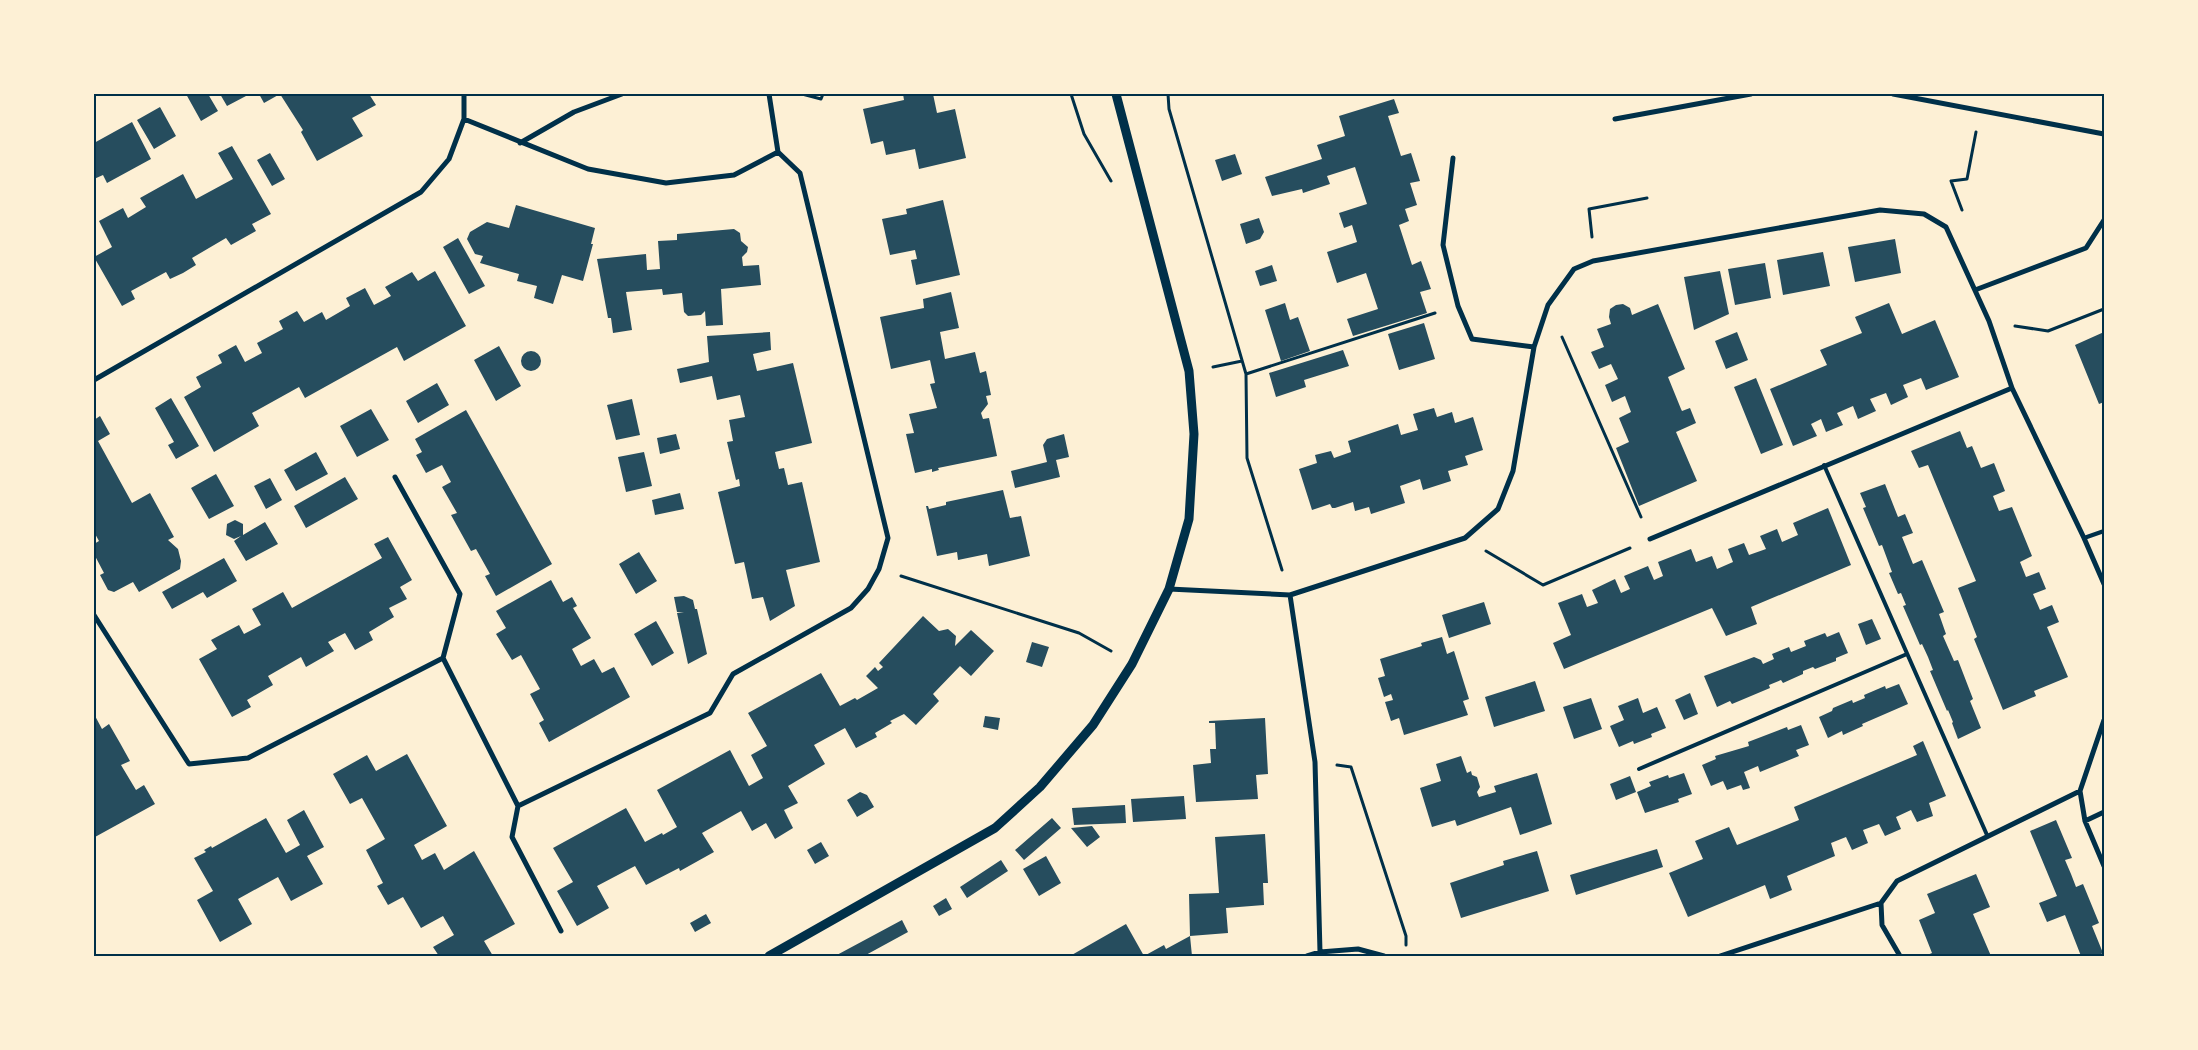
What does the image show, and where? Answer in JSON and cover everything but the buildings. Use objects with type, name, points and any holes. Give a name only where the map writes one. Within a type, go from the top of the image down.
[{"type":"street","points":[[94,380],[421,192],[449,158],[464,119],[464,94]]},
{"type":"street","points":[[520,143],[574,112],[622,94]]},
{"type":"street","points":[[518,806],[710,713],[733,674],[851,608],[868,589],[879,568],[888,538],[884,519],[800,173],[778,152],[769,94]]},
{"type":"street","points":[[770,956],[996,828],[1040,787],[1093,725],[1132,664],[1169,589],[1189,519],[1194,434],[1189,371],[1116,94]]},
{"type":"street","points":[[1616,119],[1751,94]]},
{"type":"street","points":[[1893,94],[2104,134]]},
{"type":"street","points":[[464,119],[588,169],[666,183],[734,175],[778,152]]},
{"type":"street","points":[[1453,158],[1444,245],[1458,306],[1472,339],[1534,346]]},
{"type":"street","points":[[1169,589],[1290,595],[1465,538],[1498,509],[1513,471],[1534,346],[1548,305],[1574,269],[1594,260],[1880,210],[1924,214],[1946,227],[1989,322],[2012,388],[2104,584]]},
{"type":"street","points":[[1975,290],[2086,248],[2104,220]]},
{"type":"street","points":[[1650,539],[2012,388]]},
{"type":"street","points":[[395,477],[460,594],[443,658],[518,806],[512,837],[561,931]]},
{"type":"street","points":[[1290,595],[1315,762],[1320,952]]},
{"type":"street","points":[[94,614],[189,764],[248,758],[443,658]]},
{"type":"street","points":[[2104,720],[2080,791],[2085,820],[2104,866]]},
{"type":"street","points":[[1720,956],[1881,903],[1897,881],[1987,835],[2080,791]]},
{"type":"street","points":[[2085,820],[2104,812]]},
{"type":"street","points":[[1881,903],[1882,924],[1900,956]]},
{"type":"street","points":[[1307,956],[1320,952],[1358,949],[1384,956]]},
{"type":"lane","points":[[1824,465],[1987,835]]},
{"type":"lane","points":[[2084,538],[2104,531]]},
{"type":"lane","points":[[1639,769],[1907,654]]},
{"type":"path","points":[[802,94],[821,99],[823,94]]},
{"type":"path","points":[[1168,94],[1169,109],[1246,374],[1247,458],[1290,595]]},
{"type":"path","points":[[1946,227],[1964,209],[1951,181],[1967,179],[1980,111]]},
{"type":"path","points":[[1594,260],[1589,209],[1647,198]]},
{"type":"path","points":[[1465,538],[1543,585],[1650,539],[1548,305]]},
{"type":"path","points":[[1246,374],[1458,306]]},
{"type":"path","points":[[1989,322],[2048,331],[2104,309]]},
{"type":"path","points":[[879,568],[1079,633],[1132,664]]},
{"type":"path","points":[[1315,762],[1352,767],[1406,936],[1406,950]]}]
